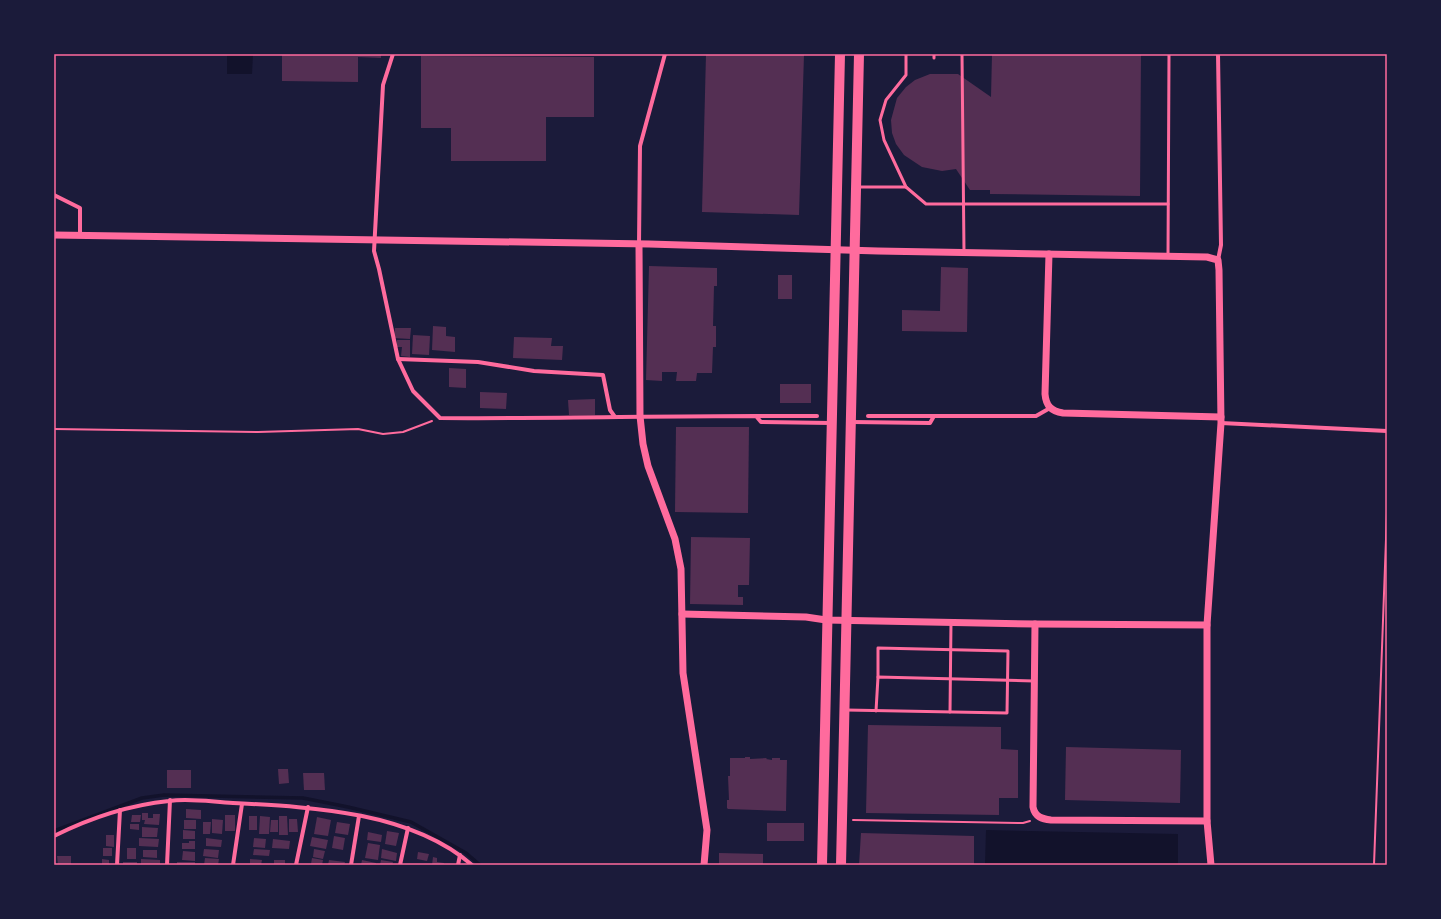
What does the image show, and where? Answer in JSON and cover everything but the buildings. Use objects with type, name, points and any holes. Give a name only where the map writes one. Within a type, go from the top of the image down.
[{"type":"highway","points":[[822,865],[830,422],[836,249],[840,54]]},
{"type":"highway","points":[[841,865],[845,620],[851,422],[853,250],[859,54]]},
{"type":"street","points":[[393,54],[383,85],[374,257],[379,269],[398,359],[413,391],[440,418],[563,419],[640,416],[817,416]]},
{"type":"street","points":[[665,54],[640,146],[640,416],[643,444],[648,466],[675,539],[681,569],[683,673],[706,830],[704,865]]},
{"type":"street","points":[[1211,865],[1206,821],[1207,625],[1221,420],[1218,260],[1221,245],[1218,54]]},
{"type":"street","points":[[54,195],[80,208],[80,236]]},
{"type":"street","points":[[54,235],[639,244],[964,253],[1207,257],[1218,260]]},
{"type":"street","points":[[1049,254],[1045,394],[1050,408],[1055,412],[1221,420],[1387,431]]},
{"type":"street","points":[[398,359],[478,362],[534,371],[603,375],[610,410],[615,417]]},
{"type":"street","points":[[868,416],[1036,416],[1050,408]]},
{"type":"street","points":[[756,416],[761,422],[830,422]]},
{"type":"street","points":[[851,422],[930,422],[934,416]]},
{"type":"street","points":[[682,614],[826,620],[1035,624],[1207,625]]},
{"type":"street","points":[[1035,624],[1033,807],[1034,812],[1039,818],[1051,820],[1206,821]]},
{"type":"street","points":[[167,865],[170,800]]},
{"type":"street","points":[[54,836],[120,810],[170,800],[308,807],[360,816],[408,828],[460,855],[472,865]]},
{"type":"street","points":[[233,865],[242,804]]},
{"type":"street","points":[[296,865],[308,807]]},
{"type":"street","points":[[117,865],[120,810]]},
{"type":"street","points":[[351,865],[360,816]]},
{"type":"street","points":[[400,865],[408,828]]},
{"type":"street","points":[[458,865],[460,855]]},
{"type":"lane","points":[[906,54],[906,75],[886,100],[880,120],[884,140],[906,187],[926,204],[1168,204]]},
{"type":"lane","points":[[962,54],[964,253]]},
{"type":"lane","points":[[1168,256],[1169,54]]},
{"type":"lane","points":[[855,187],[906,187]]},
{"type":"lane","points":[[950,712],[951,622]]},
{"type":"lane","points":[[844,710],[876,711],[1007,713],[1008,651],[878,648],[876,711]]},
{"type":"lane","points":[[878,677],[1034,681]]},
{"type":"path","points":[[54,429],[258,432],[358,429],[383,434],[403,432],[440,418]]},
{"type":"path","points":[[1374,865],[1387,512]]},
{"type":"path","points":[[842,820],[1022,823],[1039,818]]},
{"type":"shaded area","points":[[227,54],[253,54],[252,74],[227,74]]},
{"type":"shaded area","points":[[986,830],[1178,834],[1178,865],[985,865]]},
{"type":"waterway","points":[[54,831],[142,798],[164,795],[303,798],[411,822],[466,853],[480,865]]}]
